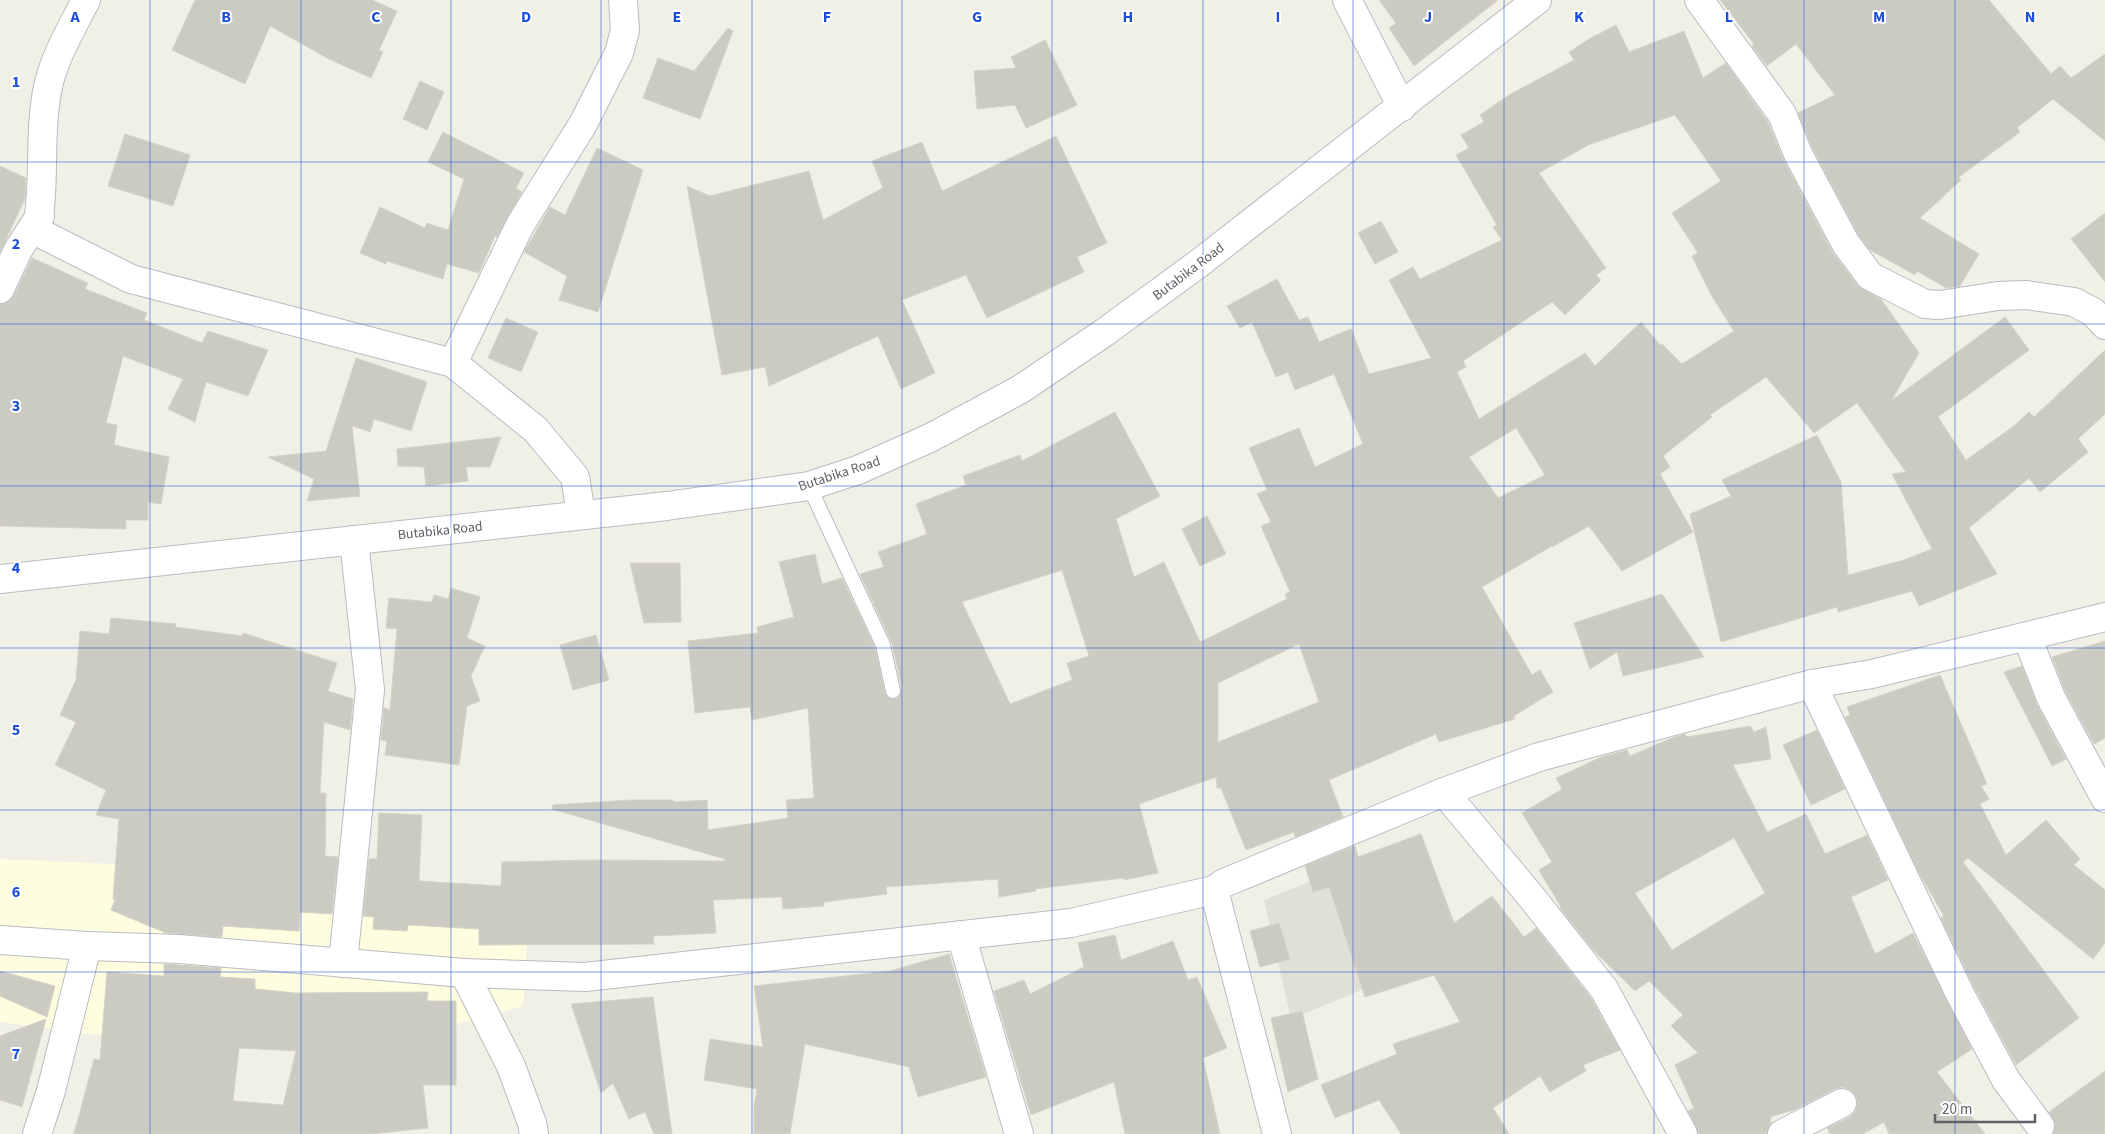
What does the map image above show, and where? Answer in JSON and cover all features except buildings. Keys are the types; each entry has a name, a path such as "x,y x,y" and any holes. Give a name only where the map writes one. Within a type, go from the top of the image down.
{"street":[{"path":"86,0 57,60 48,86 43,123 43,165 40,216 37,228 45,237 132,279 453,362 511,409 541,437 575,477 582,514"},
{"path":"453,362 520,225 583,124 619,53 625,30 623,0"},
{"path":"1347,0 1402,107"},
{"name":"Butabika Road","path":"0,579 666,506 809,486 858,470 930,438 1021,389 1105,332 1198,264 1537,0"},
{"path":"1699,0 1782,114 1798,154 1846,244 1870,276 1925,304 1940,305 1998,296 2026,294 2074,302 2093,312 2105,325"},
{"path":"0,289 18,250 40,216"},
{"path":"342,963 370,690 354,540"},
{"path":"0,940 87,946 179,949 464,973 585,977 1071,923 1214,890 1224,883 1444,792 1539,757 1812,684 1872,674 2105,617"},
{"path":"2027,637 2051,698 2105,798"},
{"path":"1812,684 1960,994 2006,1080 2040,1126"},
{"path":"1444,792 1534,899 1604,989 1683,1134"},
{"path":"1214,890 1277,1134"},
{"path":"961,935 1019,1134"},
{"path":"37,1134 51,1091 87,946"},
{"path":"464,973 510,1066 532,1123 534,1134"},
{"path":"1782,1134 1842,1103"}],"lane":[{"path":"809,486 883,645 893,692"}],"shaded area":[{"path":"1384,852 1422,965 1291,1019 1264,900"},
{"path":"0,859 137,865 531,890 523,1006 373,1047 136,1040 0,1022"}]}
